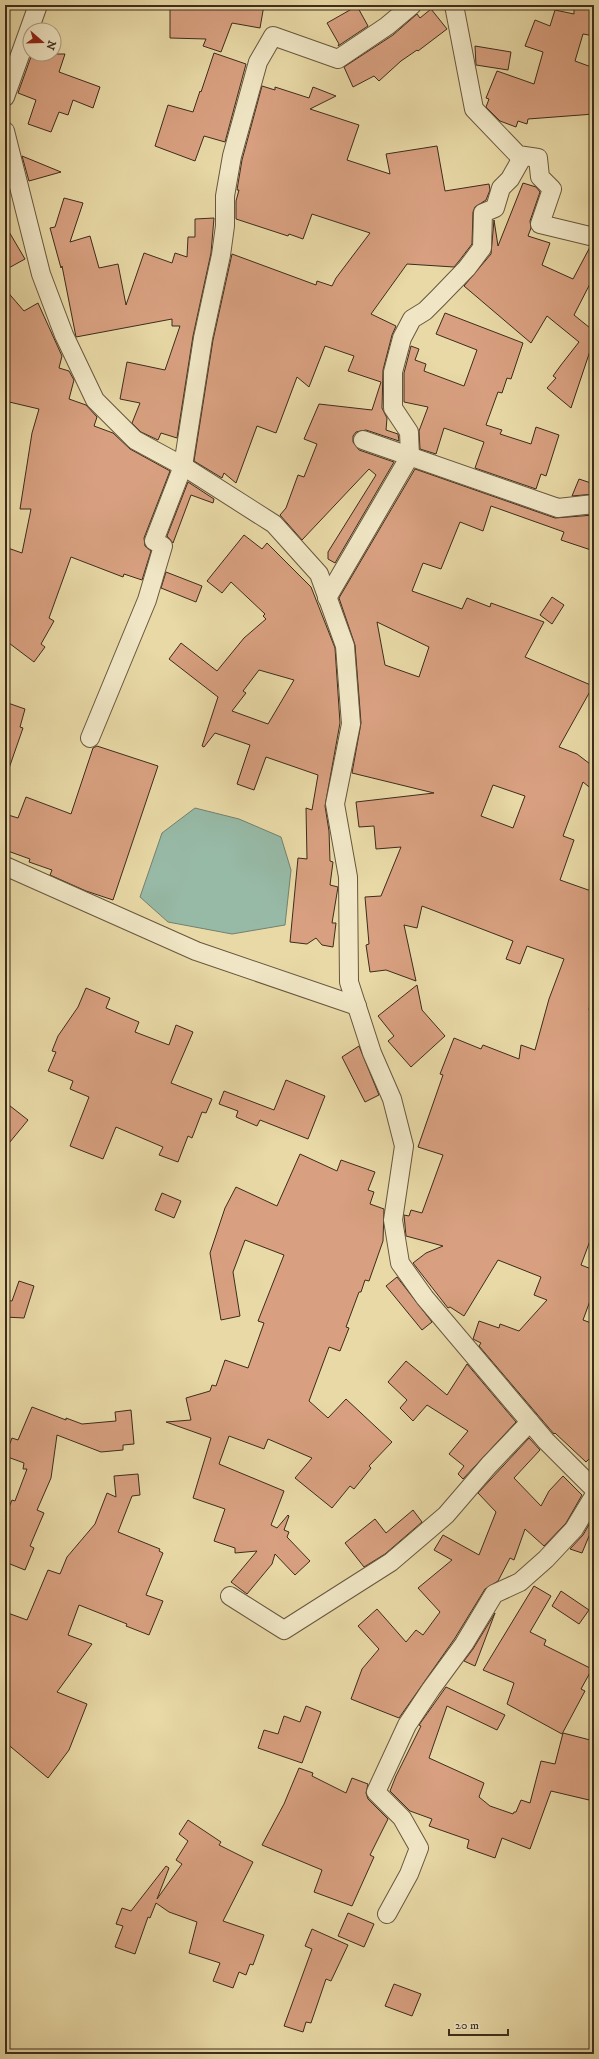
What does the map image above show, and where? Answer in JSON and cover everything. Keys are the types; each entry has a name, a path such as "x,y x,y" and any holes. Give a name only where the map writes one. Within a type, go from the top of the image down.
{"street":[{"path":"5,97 38,5"},
{"path":"90,738 147,600 163,546 154,541 183,466 203,338 221,255 225,226 225,196 232,156 258,62 273,36 338,59 387,26 412,5"},
{"path":"454,5 474,109 518,155 538,158 540,177 552,189 540,224 594,237"},
{"path":"5,131 7,150 41,274 64,335 95,400 135,440 183,466 274,524 319,574 344,646 352,724 335,804 348,877 350,982 372,1053 392,1099 404,1146 393,1220 400,1263 425,1298 546,1441 594,1489"},
{"path":"327,598 410,456 409,432 394,408 392,383 393,372 406,329 412,320 425,311 467,268 482,248 483,213 495,208 501,188 510,178 523,156"},
{"path":"363,440 558,508 594,504"},
{"path":"5,866 196,951 357,1006"},
{"path":"230,1596 284,1630 391,1562 446,1515 489,1465 530,1422"},
{"path":"387,1914 409,1874 420,1848 402,1818 376,1792 408,1725 431,1689 464,1644 494,1594 520,1582 546,1559 574,1529 594,1496"}],"shaded area":[{"path":"195,808 239,819 281,837 291,870 285,925 232,934 168,922 140,897 162,833"}],"building":[{"path":"170,5 264,5 260,28 232,23 221,52 203,46 206,39 170,38"},
{"path":"574,5 594,5 594,36 583,34 575,61 594,68 594,114 528,119 527,124 518,121 516,127 500,121 486,107 489,99 486,98 497,71 534,84 543,52 525,46 535,20 550,26 555,10 574,14"},
{"path":"357,6 368,26 338,46 339,44 327,23"},
{"path":"431,9 447,29 418,51 417,50 401,61 379,81 374,76 353,87 344,67 393,35 417,14 420,18"},
{"path":"475,46 511,52 508,70 476,65"},
{"path":"214,53 246,64 225,142 204,136 195,161 155,146 168,105 193,112"},
{"path":"62,54 65,54 59,72 100,87 93,108 73,100 68,115 59,112 51,132 28,124 36,100 18,93 29,62 62,62"},
{"path":"262,86 275,90 275,87 309,98 313,87 336,96 310,109 359,125 347,160 390,174 386,154 437,146 445,191 489,184 490,190 486,200 475,207 473,212 472,244 454,267 407,264 371,314 396,326 392,335 383,370 382,408 387,418 386,430 398,434 399,441 366,430 356,432 353,436 353,442 359,450 394,462 335,563 328,559 328,552 376,475 369,469 302,540 280,515 286,508 298,475 304,477 317,444 304,439 319,404 372,410 381,382 348,371 354,356 325,346 309,387 297,377 276,433 257,426 236,483 224,473 222,478 194,461 213,340 232,254 316,285 317,281 332,286 336,278 370,233 312,214 303,239 289,234 288,236 236,219 236,201 239,190 237,190 242,160"},
{"path":"22,156 61,172 29,181"},
{"path":"523,183 536,187 540,192 530,221 531,228 528,236 550,243 542,265 573,279 590,247 594,247 594,276 574,315 590,328 594,324 594,354 590,351 571,408 547,388 556,378 553,376 579,342 547,316 531,343 464,286 491,254 494,220 498,246"},
{"path":"64,198 83,203 70,242 90,236 99,268 118,264 126,305 144,253 172,263 175,253 187,257 188,237 195,237 195,219 214,218 211,253 193,336 177,438 161,433 158,440 141,432 132,423 140,403 120,399 127,362 165,370 180,326 172,326 172,319 76,337 62,266 61,268 50,228 55,227"},
{"path":"5,225 25,259 5,270"},
{"path":"5,289 24,311 38,303 62,356 59,368 69,371 74,380 69,399 86,405 97,417 94,426 113,433 130,449 170,471 144,538 145,546 151,551 142,580 124,574 123,577 71,557 49,618 54,621 41,644 45,647 34,662 5,640 5,547 22,553 31,509 20,509 32,433 39,409 5,401"},
{"path":"445,313 523,343 511,379 507,378 502,393 498,392 486,425 502,430 500,434 531,444 536,427 559,435 546,476 541,474 536,489 475,468 484,442 444,428 436,454 420,449 419,431 428,407 404,402 404,373 411,346 419,349 415,360 426,364 424,371 464,386 477,350 436,334"},
{"path":"415,469 555,518 594,515 594,541 591,550 561,540 564,532 491,506 483,531 460,522 441,569 423,563 412,591 462,609 467,598 490,607 491,603 544,622 525,657 593,686 559,747 577,754 594,767 594,791 583,782 563,836 574,840 560,880 594,892 594,978 589,1010 594,1012 594,1230 581,1265 594,1270 594,1290 583,1320 594,1324 594,1454 586,1462 555,1433 554,1434 479,1346 481,1343 473,1339 479,1321 499,1328 500,1324 519,1331 547,1300 534,1295 541,1277 498,1260 464,1316 450,1307 448,1308 413,1263 426,1253 443,1246 406,1236 404,1215 409,1216 411,1210 422,1213 443,1155 418,1147 443,1075 440,1074 454,1038 481,1049 483,1045 519,1059 521,1045 535,1050 549,999 564,959 527,946 520,964 506,959 513,941 422,906 417,928 404,925 416,981 386,970 370,972 366,945 369,944 365,897 381,896 401,847 376,849 374,826 359,827 356,802 434,793 352,773 361,723 355,645 339,598","holes":["377,622 429,647 419,677 385,665","493,785 525,796 513,828 481,816"]},
{"path":"579,479 594,484 594,494 572,496"},
{"path":"188,482 214,499 213,503 191,495 173,543 167,536"},
{"path":"244,535 262,549 267,543 311,587 335,648 340,723 325,806 329,831 330,861 333,862 330,885 338,887 332,923 336,923 333,947 322,945 316,938 307,944 290,942 298,858 307,859 306,808 312,810 318,775 266,757 254,790 237,784 250,745 215,733 204,747 202,746 218,697 169,659 181,643 217,671 244,638 266,619 263,616 265,614 231,582 222,593 207,581","holes":["259,670 294,680 268,724 232,711 246,693 243,691"]},
{"path":"166,572 202,586 196,602 161,588"},
{"path":"552,597 564,605 552,624 540,615"},
{"path":"5,702 25,709 20,727 23,728 7,774 5,774"},
{"path":"97,746 158,766 113,900 86,891 50,875 52,870 29,862 30,859 5,850 5,814 18,818 26,797 71,814 93,748"},
{"path":"417,985 422,1010 445,1036 411,1067 388,1041 394,1036 378,1016"},
{"path":"86,988 110,998 106,1008 139,1022 135,1032 169,1045 176,1025 193,1032 171,1083 212,1099 206,1113 202,1112 192,1138 188,1136 178,1162 159,1155 163,1147 116,1127 103,1159 70,1146 89,1097 70,1089 73,1081 48,1071 56,1052 52,1051 58,1036 78,1007"},
{"path":"359,1046 379,1095 365,1102 342,1057"},
{"path":"286,1080 325,1096 308,1139 260,1120 257,1126 236,1117 238,1111 219,1104 224,1091 274,1110"},
{"path":"5,1102 28,1120 5,1148"},
{"path":"300,1154 337,1171 341,1160 375,1172 368,1190 374,1192 370,1204 384,1209 383,1241 369,1281 365,1280 361,1292 359,1292 346,1327 349,1328 340,1351 329,1347 309,1401 328,1418 346,1399 392,1442 369,1466 371,1468 354,1489 350,1486 332,1508 295,1478 312,1458 268,1439 264,1449 229,1436 219,1464 284,1491 271,1525 277,1528 288,1515 289,1516 284,1530 289,1532 287,1537 310,1561 295,1575 275,1554 272,1564 247,1594 231,1582 257,1551 235,1553 235,1548 214,1541 225,1509 193,1498 211,1438 166,1422 191,1420 186,1398 210,1391 212,1385 216,1386 225,1360 248,1368 264,1323 258,1321 284,1255 245,1240 233,1272 240,1316 221,1320 210,1253 225,1208 236,1187 277,1206"},
{"path":"162,1193 181,1201 174,1218 155,1210"},
{"path":"397,1277 432,1322 422,1330 386,1286"},
{"path":"19,1281 34,1286 24,1318 5,1317 5,1300 12,1301"},
{"path":"406,1361 447,1395 467,1364 516,1422 463,1479 458,1474 464,1466 449,1454 468,1431 427,1405 413,1421 400,1408 407,1400 388,1382"},
{"path":"32,1407 66,1420 66,1418 82,1424 116,1421 115,1412 131,1410 134,1444 123,1445 123,1450 101,1452 57,1435 51,1478 37,1510 44,1513 30,1546 34,1548 25,1570 5,1562 5,1517 12,1500 15,1501 27,1469 23,1469 24,1463 5,1456 12,1438 18,1440"},
{"path":"529,1438 540,1450 514,1478 541,1506 549,1491 563,1476 582,1495 566,1523 544,1546 525,1529 514,1560 510,1558 498,1581 485,1589 455,1638 399,1718 351,1699 362,1669 379,1649 358,1626 377,1609 406,1642 416,1630 423,1635 440,1612 418,1588 452,1560 434,1550 443,1535 479,1555 496,1512 478,1493"},
{"path":"138,1474 140,1495 132,1496 118,1532 160,1549 159,1551 163,1553 146,1595 163,1601 149,1635 126,1626 127,1624 79,1605 68,1635 92,1644 57,1692 87,1704 69,1750 48,1778 5,1742 5,1612 27,1620 48,1570 60,1574 67,1557 95,1524 107,1493 116,1497 114,1476"},
{"path":"413,1510 422,1522 385,1554 364,1567 345,1543 375,1519 386,1533"},
{"path":"594,1516 594,1524 582,1553 570,1549 583,1535"},
{"path":"534,1586 551,1596 530,1632 546,1640 544,1645 592,1669 581,1689 585,1691 562,1734 507,1704 514,1683 483,1670"},
{"path":"561,1591 589,1610 579,1624 552,1606"},
{"path":"495,1613 475,1666 464,1661 473,1649"},
{"path":"446,1687 505,1715 497,1730 447,1706 429,1758 484,1783 479,1797 490,1806 513,1814 516,1812 521,1800 530,1803 541,1761 555,1764 563,1733 594,1741 594,1782 589,1800 551,1791 530,1849 502,1838 495,1858 467,1848 469,1840 429,1826 432,1819 410,1811 390,1791 421,1726 419,1725"},
{"path":"306,1706 321,1712 302,1763 258,1748 264,1730 278,1734 284,1716 300,1722"},
{"path":"299,1768 313,1773 312,1776 346,1793 352,1778 368,1784 366,1793 368,1799 388,1819 370,1855 374,1857 352,1906 314,1892 322,1870 262,1845 284,1804"},
{"path":"188,1820 221,1842 219,1845 253,1862 223,1921 264,1935 253,1965 250,1964 246,1975 239,1972 233,1988 213,1981 220,1963 189,1953 197,1922 169,1912 156,1903 150,1918 148,1917 135,1954 115,1947 123,1926 116,1924 122,1908 131,1911 166,1866 169,1868 157,1899 182,1864 176,1860 188,1841 179,1834"},
{"path":"348,1913 374,1924 364,1947 338,1936"},
{"path":"312,1929 348,1945 331,1981 326,1979 311,2023 306,2022 303,2032 284,2026 312,1949 305,1946"},
{"path":"394,1984 421,1994 412,2016 385,2006"}]}
